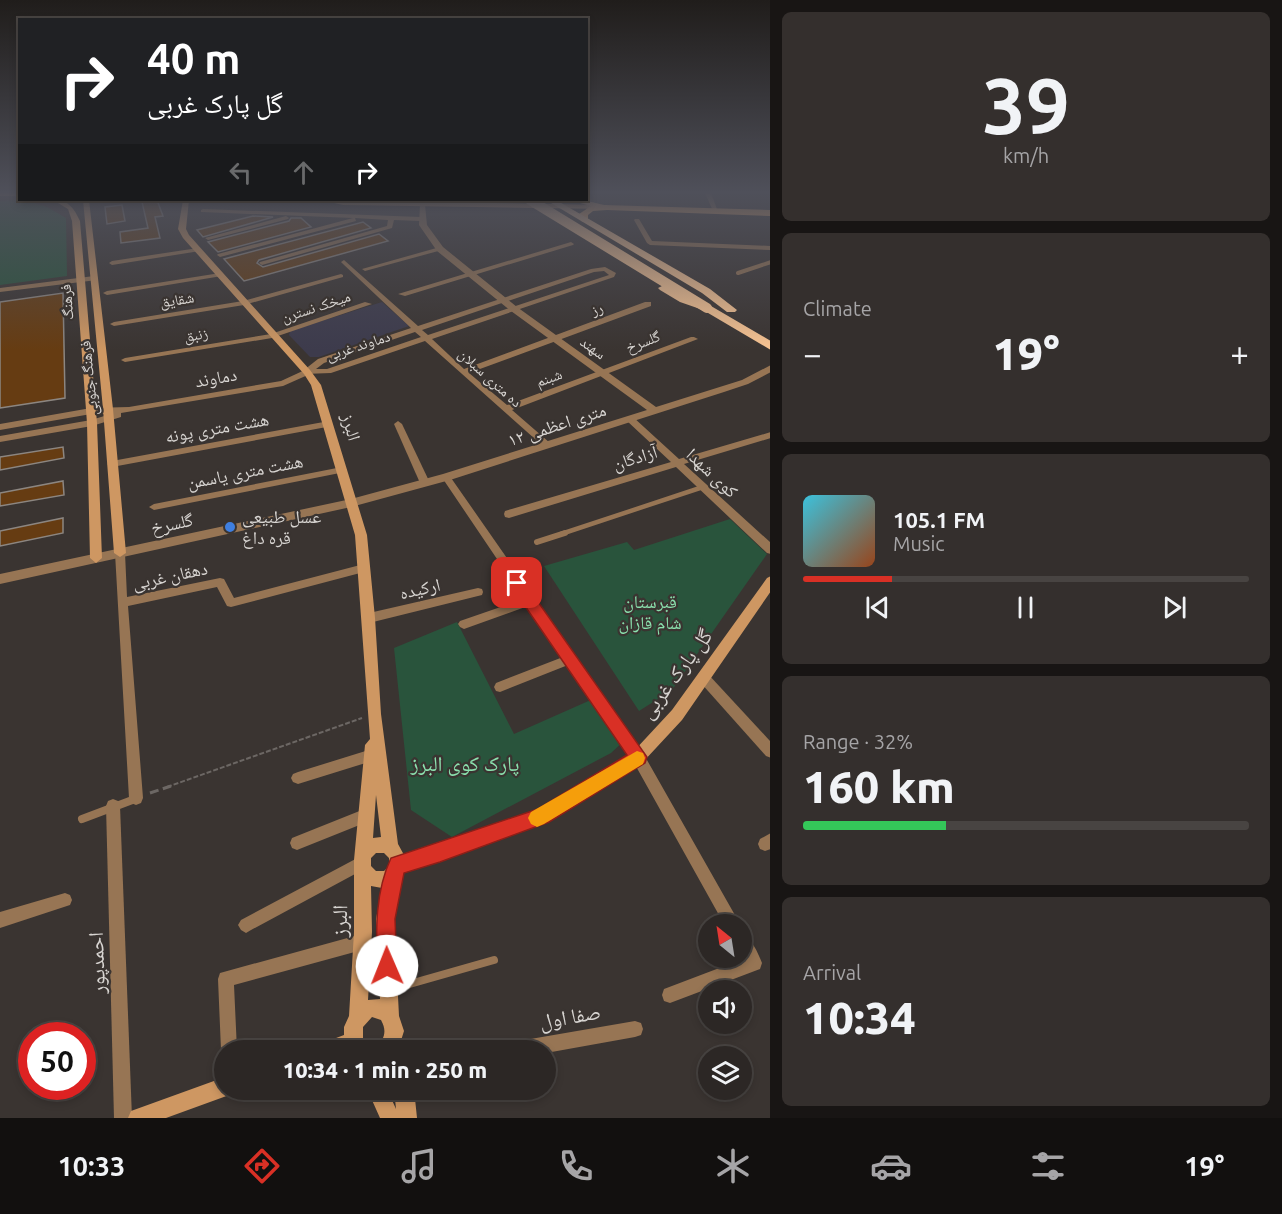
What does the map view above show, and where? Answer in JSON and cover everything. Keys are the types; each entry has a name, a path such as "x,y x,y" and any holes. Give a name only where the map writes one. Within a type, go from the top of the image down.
{"highway":[{"path":"586,245 684,300 713,305"},
{"path":"607,245 713,305 770,334"},
{"path":"618,245 713,305 770,345"},
{"path":"629,245 706,291 713,305"}],"main road":[{"name":"فرهنگ","path":"78,245 92,423 96,558"},
{"name":"فرهنگ جنوبی","path":"90,245 120,553"},
{"name":"البرز","path":"194,245 316,385 361,535 369,618 374,714 394,860 386,919 387,990 396,1040"},
{"name":"گل پارک غربی","path":"394,860 440,853 543,816 639,757 677,716 770,582"},
{"name":"البرز","path":"355,1040 353,1027 358,1015 363,942 363,860 374,714"},
{"path":"381,844 394,860 385,880 375,880 366,874 363,860 371,847 381,844"},
{"path":"358,1015 368,1007 380,1008 392,1022 393,1040"},
{"path":"138,1118 214,1091"},
{"path":"382,1100 390,1118"},
{"path":"405,1100 407,1118"}],"street":[{"path":"220,255 258,245"},
{"path":"262,263 325,245"},
{"path":"437,245 503,300"},
{"path":"402,294 556,245"},
{"path":"703,245 770,248"},
{"path":"366,270 440,249"},
{"path":"112,263 198,250"},
{"name":"ده متری سبلان","path":"344,262 547,446"},
{"name":"دماوند غربی","path":"599,269 613,273 607,279 328,370 307,372 321,361 503,300 599,269"},
{"path":"107,293 220,275"},
{"name":"شقایق","path":"114,324 244,303 341,276"},
{"path":"0,290 93,278"},
{"name":"سهند","path":"503,300 654,411"},
{"name":"میخک نسترن","path":"272,336 368,304"},
{"name":"رز","path":"463,372 648,304"},
{"name":"زنبق","path":"125,360 272,336"},
{"name":"گلسرخ","path":"602,373 694,339"},
{"name":"۱۲ متری اعظمی","path":"351,503 547,446 745,381 770,368"},
{"name":"دماوند","path":"108,414 284,383 307,372"},
{"name":"شبنم","path":"505,409 602,373"},
{"path":"0,427 91,411 108,414"},
{"path":"0,439 92,423 108,414"},
{"name":"کوی شهدا","path":"630,419 770,549"},
{"name":"هشت متری پونه","path":"112,464 329,424"},
{"path":"398,424 425,483"},
{"name":"آزادگان","path":"509,514 770,435"},
{"name":"هشت متری یاسمن","path":"154,507 342,470"},
{"path":"446,477 639,757 726,914"},
{"name":"گلسرخ","path":"0,579 351,503"},
{"name":"دهقان غربی","path":"120,553 122,603 220,582 231,603 364,568"},
{"name":"ارکیده","path":"369,618 478,592"},
{"path":"464,624 530,601"},
{"path":"122,603 136,798"},
{"path":"500,687 570,659"},
{"path":"704,678 770,751"},
{"path":"298,778 372,755"},
{"name":"احمدپور","path":"113,806 123,1118"},
{"path":"297,843 367,815"},
{"path":"246,925 363,860"},
{"path":"0,920 65,900"},
{"path":"229,1040 226,979 363,942"},
{"path":"670,995 741,968"},
{"name":"صفا اول","path":"556,1043 635,1029"}],"lane":[{"path":"738,273 770,262"},
{"path":"537,542 703,487"},
{"path":"82,819 136,798"},
{"path":"387,990 494,960"}],"path":[{"path":"136,798 374,714"}],"shaded area":[{"path":"382,302 409,326 319,357 310,357 289,335 290,331"}],"green space":[{"path":"0,245 66,245 67,276 0,285"},
{"name":"قبرستان شام قازان","path":"730,519 767,554 672,690 639,711 544,566 627,542 634,550"},
{"name":"پارک کوی البرز","path":"457,622 514,734 593,699 625,740 611,753 452,837 411,810 394,648"}],"building":[{"path":"211,245 243,245 218,252"},
{"path":"276,245 311,245 259,260 257,263 263,267 340,245 373,245 244,281 224,259"},
{"path":"63,293 65,398 0,408 0,302"},
{"path":"63,447 64,458 0,470 0,457"},
{"path":"63,481 64,495 0,506 0,493"},
{"path":"63,518 63,533 0,546 0,531"}],"slow traffic":[{"path":"537,818 594,786 637,758"}],"place":[{"name":"عسل طبیعی قره داغ","path":"230,527"}],"route":[{"path":"387,966 386,919 393,874 398,865 440,853 543,816 639,757 517,583"}]}
